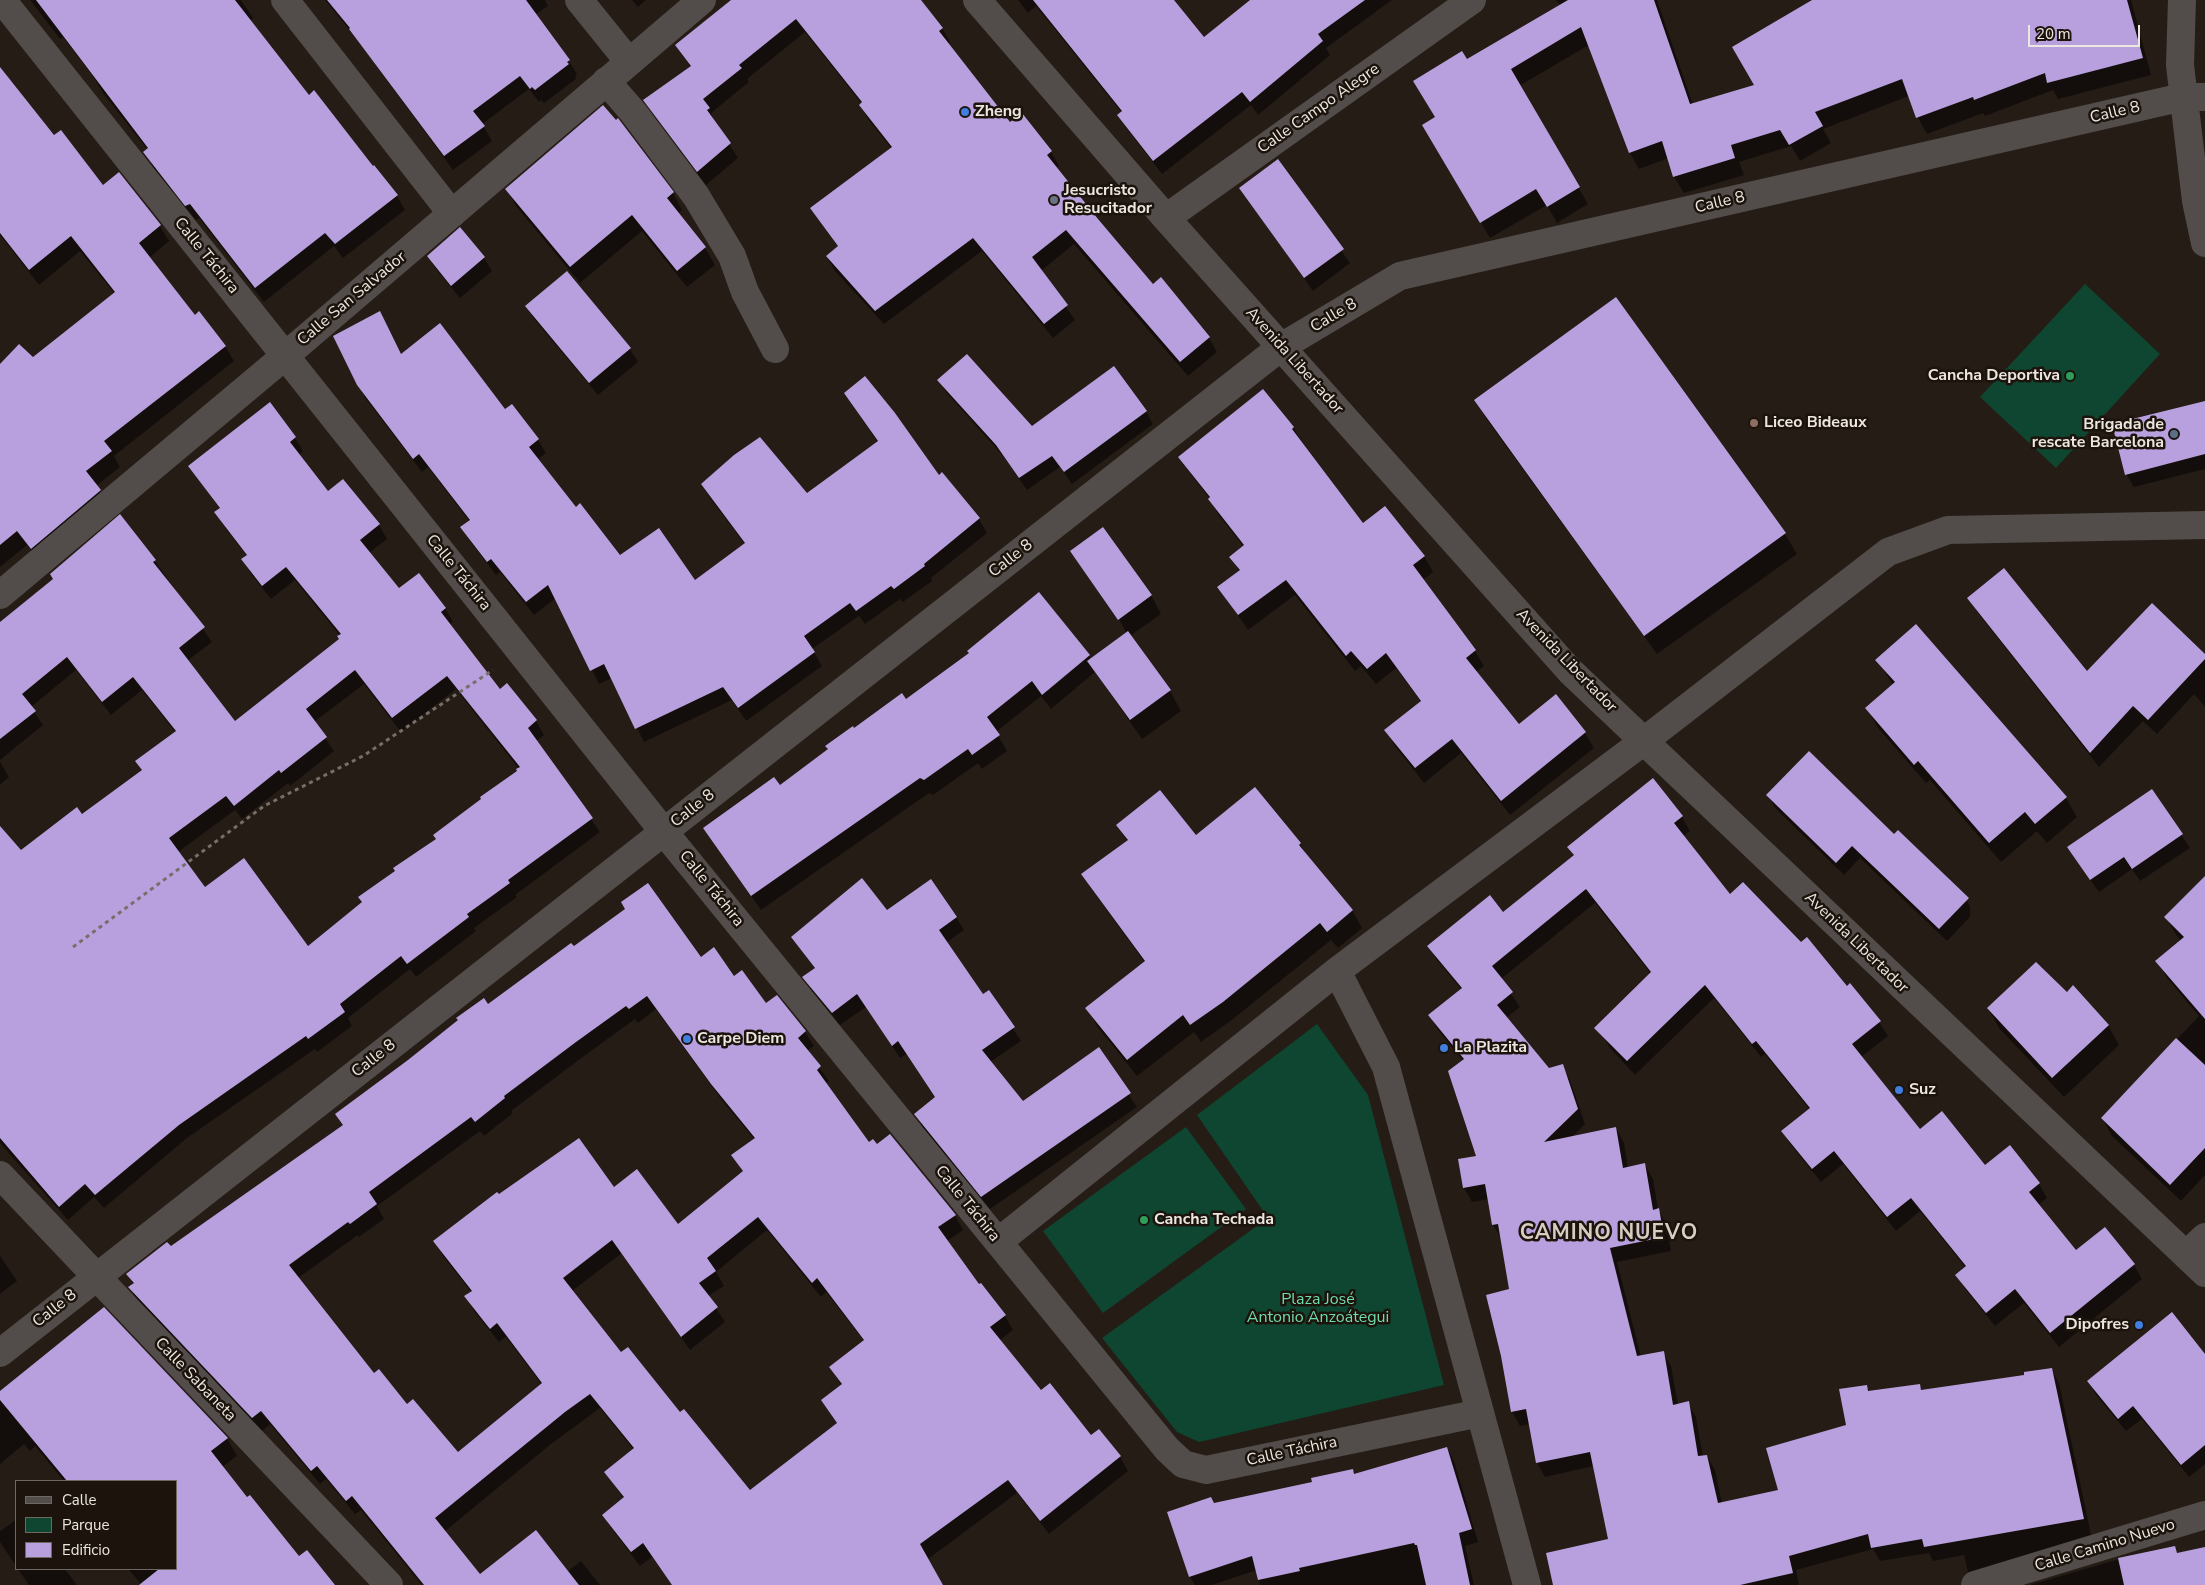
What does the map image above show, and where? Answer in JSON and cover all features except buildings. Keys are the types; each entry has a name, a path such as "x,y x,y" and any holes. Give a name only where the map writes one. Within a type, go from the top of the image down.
{"street":[{"name":"Calle Táchira","path":"2,0 664,832 1167,1450 1183,1464 1206,1470 1480,1413"},
{"path":"285,0 452,214"},
{"path":"579,0 629,62"},
{"name":"Calle San Salvador","path":"0,595 285,356 702,0"},
{"name":"Avenida Libertador","path":"978,0 1166,218 1570,671 2199,1255"},
{"name":"Calle Campo Alegre","path":"1166,218 1472,0"},
{"path":"2182,0 2180,65 2194,97 2196,201 2205,243"},
{"path":"606,82 633,112 696,196 732,256 745,292 774,349"},
{"name":"Calle 8","path":"0,1353 1281,347 1400,276 2194,97"},
{"path":"998,1242 1337,971 1644,741 1888,552 1948,530 2205,525"},
{"path":"1337,971 1386,1067 1527,1585"},
{"name":"Calle Sabaneta","path":"0,1175 389,1585"},
{"name":"Calle Camino Nuevo","path":"1975,1585 2205,1515"}],"path":[{"path":"73,948 264,806 363,756 520,651"}],"green space":[{"name":"Cancha Deportiva","path":"2085,284 2160,354 2056,468 1980,397"},
{"name":"Plaza José Antonio Anzoátegui","path":"1317,1024 1368,1095 1444,1385 1199,1442 1177,1432 1102,1338 1268,1218 1197,1115"},
{"name":"Cancha Techada","path":"1186,1127 1246,1209 1103,1313 1043,1231"}],"place":[{"name":"Zheng","path":"965,112"},
{"name":"Jesucristo Resucitador","path":"1054,200"},
{"name":"Cancha Deportiva","path":"2070,376"},
{"name":"Liceo Bideaux","path":"1754,423"},
{"name":"Brigada de rescate Barcelona","path":"2174,434"},
{"name":"Carpe Diem","path":"687,1039"},
{"name":"La Plazita","path":"1444,1048"},
{"name":"Suz","path":"1899,1090"},
{"name":"Cancha Techada","path":"1144,1220"},
{"name":"Dipofres","path":"2139,1325"}],"district":[{"name":"CAMINO NUEVO","path":"1609,1234"}]}
